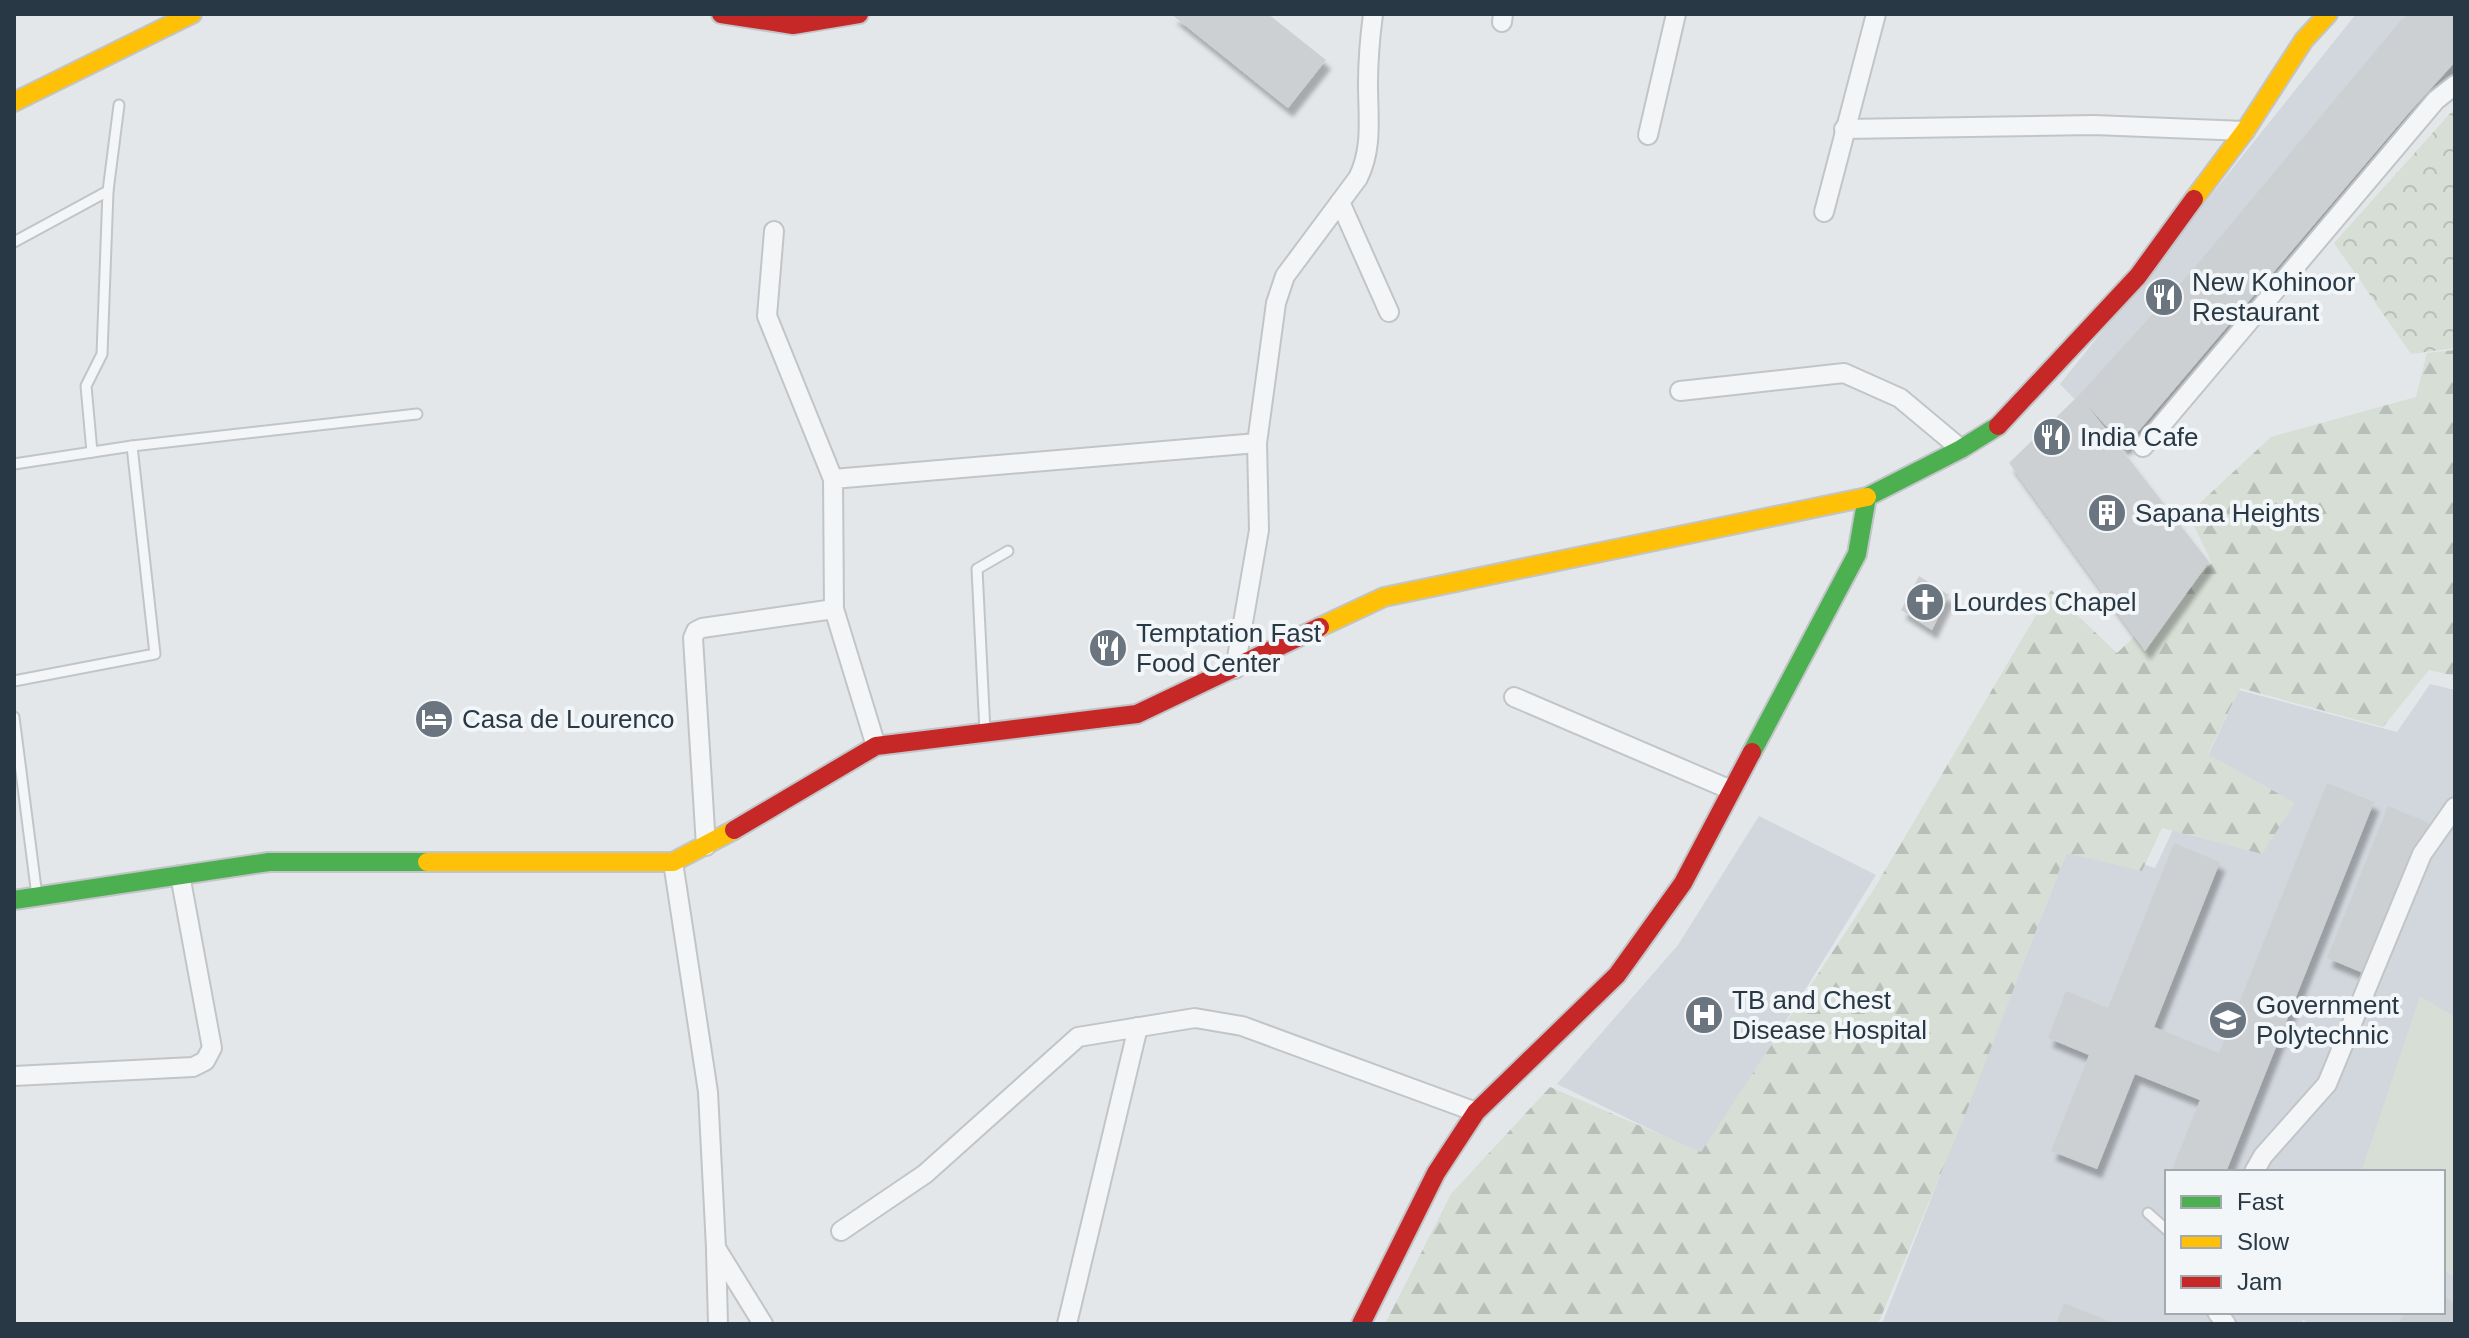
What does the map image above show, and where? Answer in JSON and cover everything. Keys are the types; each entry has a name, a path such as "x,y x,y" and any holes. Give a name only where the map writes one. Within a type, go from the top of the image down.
{"main road":[{"path":"14,102 192,14"},
{"path":"721,14 793,25 859,14"},
{"path":"2304,40 2310,14"},
{"path":"14,900 269,862 673,862 706,846 876,746 1137,714 1384,597 1867,497 1961,449 2002,424 2138,276 2245,131 2304,40 2328,14"},
{"path":"1361,1324 1436,1173 1476,1112 1617,975 1683,883 1857,554 1867,497"}],"street":[{"path":"1235,669 1259,530 1257,443 1270,337 1285,276 1364,166 1369,145 1368,80 1373,14"},
{"path":"1648,135 1676,14"},
{"path":"1824,212 1876,14"},
{"path":"2143,447 2436,100 2455,85"},
{"path":"1844,129 2094,125 2245,131"},
{"path":"1340,202 1389,312"},
{"path":"774,231 767,316 833,479 834,609 876,746"},
{"path":"1680,391 1844,373 1900,398 1961,449"},
{"path":"833,479 1257,443"},
{"path":"706,846 693,638 696,631 834,609"},
{"path":"1514,697 1731,790"},
{"path":"2255,1170 2263,1156 2327,1084 2422,854 2455,807"},
{"path":"673,862 708,1092 718,1324"},
{"path":"14,1076 193,1067 205,1061 212,1048 180,875"},
{"path":"841,1231 925,1174 1078,1037 1195,1018 1242,1026 1476,1112"},
{"path":"1067,1324 1138,1027"},
{"path":"716,1248 763,1324"}],"lane":[{"path":"92,452 86,386 102,354 108,191 119,105"},
{"path":"14,242 108,191"},
{"path":"14,464 132,446 417,414"},
{"path":"14,681 155,654 132,446"},
{"path":"985,732 977,569 1008,551"},
{"path":"14,717 37,896"},
{"path":"2148,1213 2165,1228"}],"shaded area":[{"path":"2356,14 2455,14 2455,74 2128,455 2060,384"},
{"name":"Government Polytechnic","path":"2430,684 2455,690 2455,1324 2311,1324 2303,1320 2301,1324 1882,1324 2071,841 2155,868 2239,690 2397,732"},
{"name":"TB and Chest Disease Hospital","path":"1759,816 1876,875 1703,1155 1557,1084 1678,945"}],"green space":[{"path":"2455,108 2455,348 2411,354 2334,243"},
{"path":"2455,350 2455,676 2429,670 2383,727 2240,688 2208,754 2295,803 2262,854 2162,828 2142,871 2066,853 1964,1118 1878,1324 1385,1324 1451,1194 1550,1087 1701,1152 1874,889 2051,590 2117,653 2212,563 2188,514 2271,437 2416,397 2427,353"},
{"path":"2420,996 2455,1017 2455,1277 2445,1271 2445,1170 2362,1170"}],"building":[{"path":"1171,14 1268,14 1326,60 1288,108"},
{"path":"2411,14 2455,14 2455,62 2125,447 2087,405 2209,562 2145,651 2009,463 2079,395 2190,273 2402,19"},
{"name":"Lourdes Chapel","path":"1919,576 1949,595 1932,630 1901,610"},
{"path":"2327,783 2374,802 2227,1170 2172,1170 2200,1100 2135,1074 2097,1169 2051,1151 2089,1055 2048,1038 2066,991 2108,1008 2174,843 2220,862 2154,1027 2219,1053"},
{"path":"2388,806 2429,823 2368,975 2327,958"},
{"path":"2445,1296 2455,1304 2455,1324 2397,1324 2404,1314 2445,1314"},
{"path":"2064,1303 2116,1324 2056,1324"}],"traffic: fast":[{"path":"1752,752 1857,554 1867,497 1961,449 1998,426"},
{"path":"14,900 269,862 427,862"}],"traffic: slow":[{"path":"14,102 192,14"},
{"path":"2194,199 2245,131 2304,40 2328,14"},
{"path":"1320,627 1384,597 1867,497"},
{"path":"427,862 673,862 734,830"}],"traffic: jam":[{"path":"721,14 793,25 859,14"},
{"path":"1998,426 2138,276 2194,199"},
{"path":"734,830 876,746 1137,714 1320,627"},
{"path":"1361,1324 1436,1173 1476,1112 1617,975 1683,883 1752,752"}],"place":[{"name":"New Kohinoor Restaurant","path":"2164,297"},
{"name":"India Cafe","path":"2052,437"},
{"name":"Sapana Heights","path":"2107,513"},
{"name":"Lourdes Chapel","path":"1925,602"},
{"name":"Temptation Fast Food Center","path":"1108,648"},
{"name":"Casa de Lourenco","path":"434,719"},
{"name":"TB and Chest Disease Hospital","path":"1704,1015"},
{"name":"Government Polytechnic","path":"2228,1020"}]}
